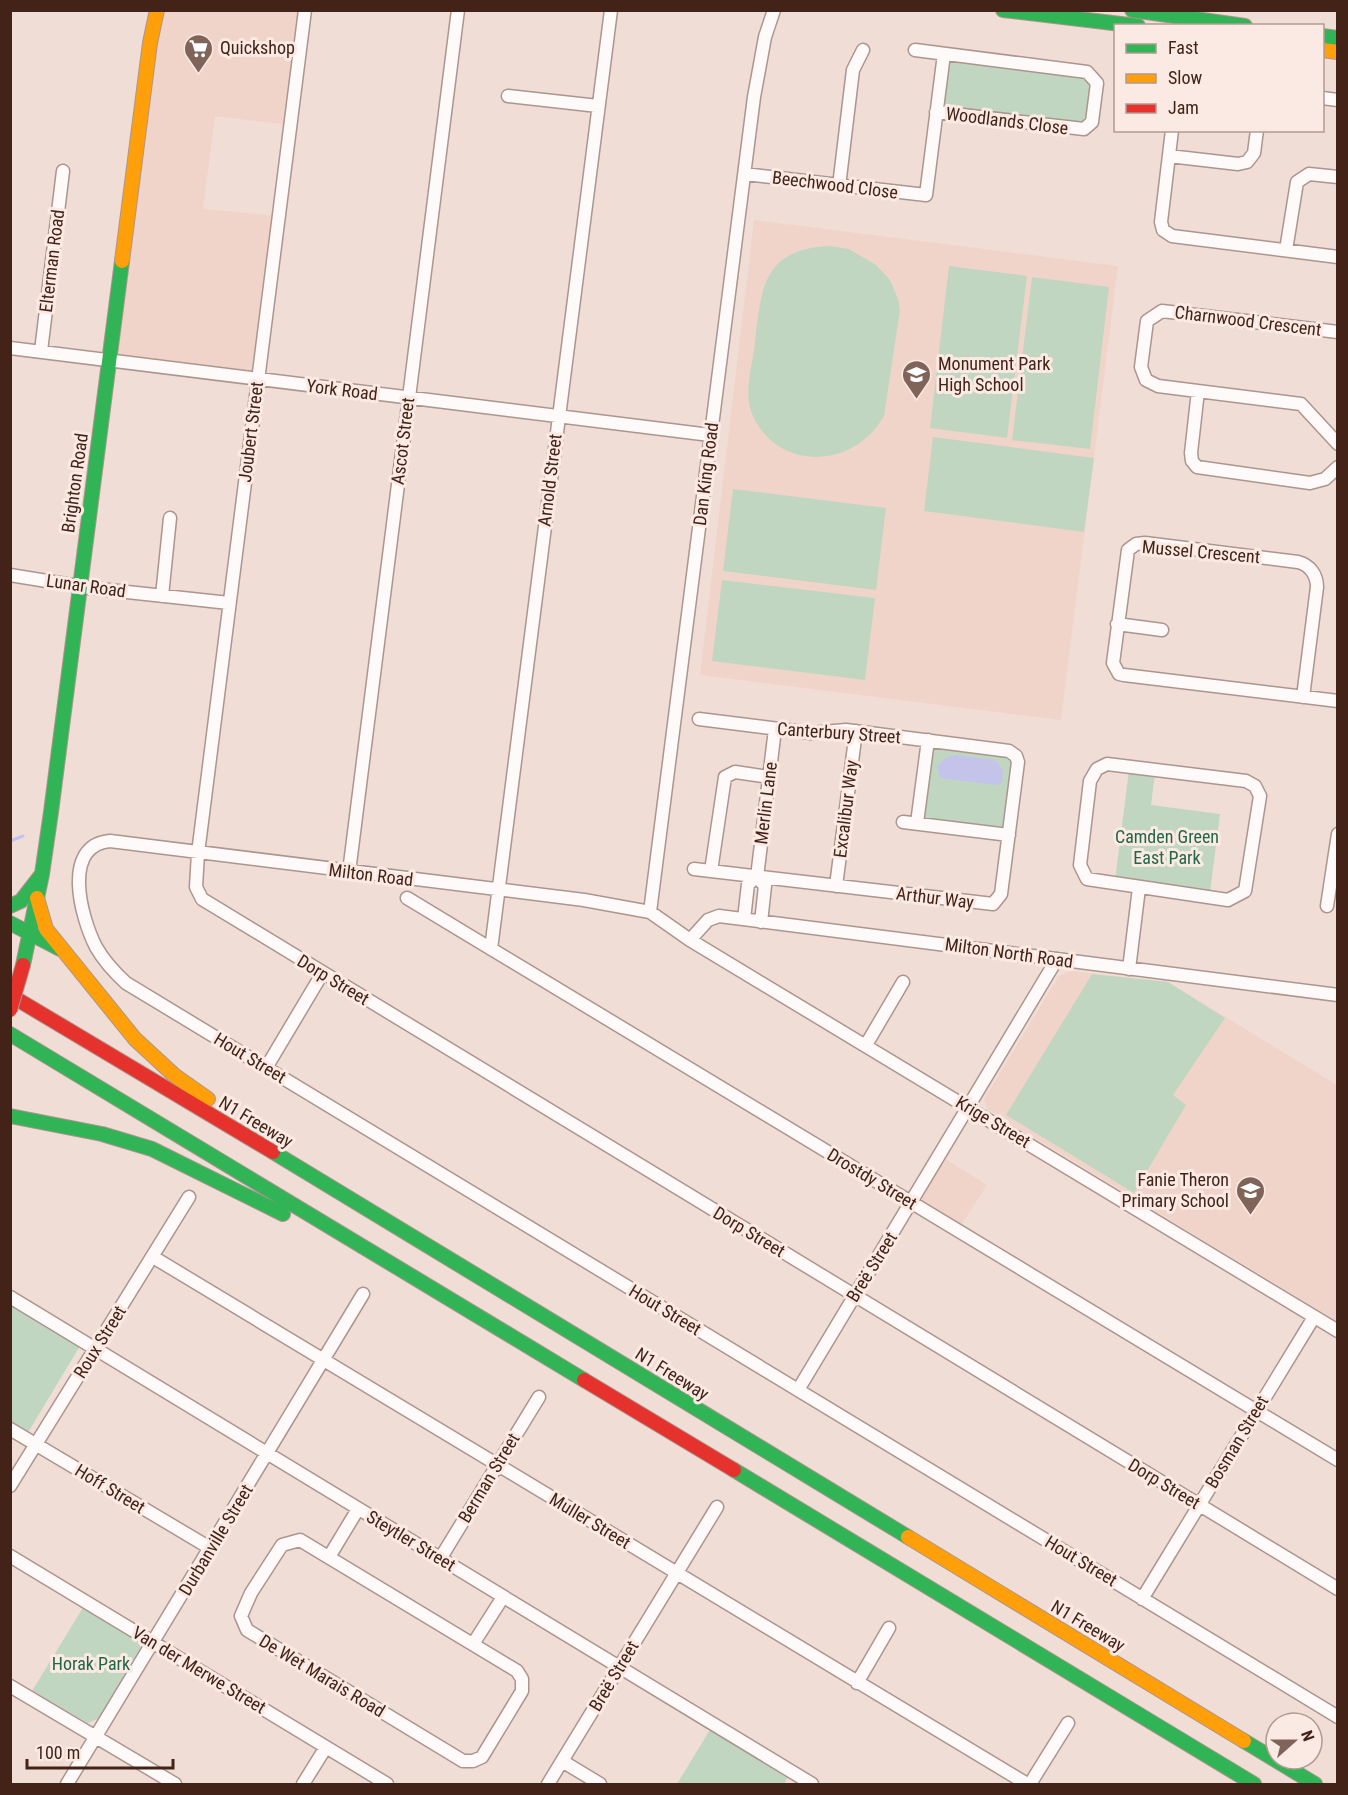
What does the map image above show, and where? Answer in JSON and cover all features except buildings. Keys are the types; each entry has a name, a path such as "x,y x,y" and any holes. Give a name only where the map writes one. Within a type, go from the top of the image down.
{"main road":[{"name":"Brighton Road","path":"150,10 152,36"},
{"name":"Brighton Road","path":"10,1011 23,965 42,874 152,36 158,10"},
{"path":"1003,10 1121,24"},
{"path":"1132,10 1231,24"},
{"path":"10,906 21,901 42,874"},
{"path":"37,898 43,923 62,950 135,1039 174,1075 380,1210 397,1226"},
{"path":"10,923 62,950"},
{"name":"N1 Freeway","path":"10,995 397,1226 1315,1785"},
{"path":"10,1034 879,1556 1254,1785"},
{"path":"12,1118 89,1130 155,1150 365,1257 400,1270"}],"street":[{"name":"Joubert Street","path":"198,853 304,10"},
{"name":"Ascot Street","path":"349,872 458,10"},
{"name":"Arnold Street","path":"491,949 610,10"},
{"name":"Dan King Road","path":"764,10 765,37"},
{"name":"Dan King Road","path":"650,912 745,174 765,37 774,10"},
{"path":"839,186 853,70 863,50"},
{"name":"Woodlands Close","path":"915,51 1087,72 1094,77 1097,86 1092,122 1081,130 936,112"},
{"name":"Woodlands Close","path":"926,195 944,54"},
{"path":"508,96 598,106"},
{"path":"1172,132 1161,222 1167,234 1338,257"},
{"path":"1169,156 1238,164 1248,162 1254,153 1257,132"},
{"name":"Elterman Road","path":"41,351 63,171"},
{"name":"Beechwood Close","path":"745,174 926,195"},
{"path":"1286,250 1297,182 1309,174 1338,177"},
{"name":"Charnwood Crescent","path":"1338,332 1169,311 1156,312 1147,321 1141,367 1150,383 1158,386 1301,404 1338,444"},
{"name":"York Road","path":"10,348 710,435"},
{"path":"1198,391 1191,453 1192,461 1197,467 1310,483 1325,479 1338,467"},
{"path":"162,596 170,518"},
{"name":"Mussel Crescent","path":"1303,697 1317,587 1313,573 1302,563 1145,543 1136,544 1126,554 1113,663 1119,674 1303,697 1338,701"},
{"name":"Lunar Road","path":"10,575 79,586 229,603"},
{"path":"1117,624 1162,630"},
{"name":"Canterbury Street","path":"699,719 811,733 836,729 856,731 1014,753"},
{"name":"Merlin Lane","path":"744,919 748,884 757,877 775,729"},
{"name":"Excalibur Way","path":"836,886 856,731"},
{"path":"917,824 928,740"},
{"name":"Arthur Way","path":"694,869 993,904 1001,894 1018,762 1014,753"},
{"path":"1107,764 1154,769 1246,781 1257,789 1260,796 1248,885 1242,895 1228,900 1139,888 1090,881 1082,873 1080,865 1090,782 1097,769 1107,764"},
{"path":"711,872 725,777 735,772 769,777"},
{"path":"903,822 1009,835"},
{"path":"1327,906 1338,834"},
{"name":"Milton Road","path":"93,845 110,841 631,906 650,912"},
{"name":"Hout Street","path":"93,845 82,859 81,908 97,948 126,983 1338,1717"},
{"name":"Dorp Street","path":"198,853 196,887 202,900 1338,1589"},
{"name":"Merlin Lane","path":"757,877 765,886 761,922"},
{"path":"1129,969 1139,888"},
{"name":"Drostdy Street","path":"407,898 1338,1460"},
{"name":"Krige Street","path":"650,912 690,940 1338,1331"},
{"name":"Milton North Road","path":"690,940 711,919 719,916 1338,995"},
{"name":"Breë Street","path":"798,1390 1058,959"},
{"path":"266,1068 322,974"},
{"path":"866,1045 903,982"},
{"name":"Roux Street","path":"10,1486 189,1197"},
{"name":"Muller Street","path":"153,1257 1028,1785"},
{"name":"Durbanville Street","path":"67,1785 363,1294"},
{"name":"Steytler Street","path":"10,1297 812,1785"},
{"name":"Bosman Street","path":"1142,1599 1314,1317"},
{"name":"Berman Street","path":"440,1559 539,1397"},
{"name":"Hoff Street","path":"10,1429 210,1548"},
{"name":"Breë Street","path":"548,1785 717,1507"},
{"path":"329,1557 358,1509"},
{"name":"De Wet Marais Road","path":"300,1540 473,1644 517,1671 523,1685 520,1697 482,1757 468,1762 252,1635 244,1626 241,1616 245,1603 282,1545 300,1540"},
{"name":"Van der Merwe Street","path":"10,1556 387,1785"},
{"path":"473,1644 503,1597"},
{"path":"857,1683 889,1628"},
{"path":"10,1686 175,1785"},
{"path":"1028,1785 1068,1723"},
{"path":"303,1785 326,1747"},
{"path":"562,1761 600,1785"}],"shaded area":[{"path":"294,10 303,12 288,125 215,116 203,209 277,216 258,379 110,359 159,11"},
{"name":"Monument Park High School","path":"754,220 1118,266 1061,720 700,675"},
{"name":"Fanie Theron Primary School","path":"1070,971 1168,982 1337,1085 1337,1321 987,1109 984,1099 1059,976"},
{"path":"939,1155 987,1185 958,1230 911,1202"}],"green space":[{"path":"952,60 1087,77 1092,80 1086,124 944,107 948,63"},
{"path":"829,246 849,249 876,265 890,280 898,299 900,310 884,416 871,434 854,446 836,454 816,457 797,455 779,447 764,433 752,414 748,390 759,311 762,294 776,266 788,256 806,249"},
{"path":"949,266 1027,276 1007,438 930,428"},
{"path":"1032,277 1109,287 1090,449 1012,440"},
{"path":"933,437 1094,458 1084,532 924,511"},
{"path":"733,489 886,508 876,590 723,571"},
{"path":"722,580 875,598 865,680 712,661"},
{"path":"938,746 1007,754 1013,762 1006,824 1002,828 927,821 922,813 931,750"},
{"name":"Camden Green East Park","path":"1129,770 1155,773 1151,805 1220,814 1210,893 1115,881"},
{"path":"1092,974 1168,982 1225,1018 1173,1095 1186,1105 1134,1193 1006,1115"},
{"path":"10,1304 80,1346 27,1434 11,1424"},
{"name":"Horak Park","path":"84,1606 136,1638 141,1648 100,1718 88,1723 32,1691"},
{"path":"711,1728 789,1775 784,1784 677,1784"}],"water":[{"path":"957,755 995,760 1003,770 1002,782 998,785 940,778 937,766 947,757"}],"waterway":[{"path":"10,841 23,836"}],"traffic: fast":[{"path":"1003,10 1121,24"},
{"path":"1132,10 1231,24"},
{"path":"1324,36 1338,38"},
{"path":"23,965 42,874 51,812 122,261"},
{"path":"10,906 21,901 42,874"},
{"path":"10,923 60,949"},
{"path":"10,1034 584,1380"},
{"path":"10,1116 102,1134 152,1149 283,1214"},
{"path":"273,1152 908,1537"},
{"path":"734,1470 1254,1784"},
{"path":"1244,1741 1315,1784"}],"traffic: slow":[{"path":"122,261 150,43 157,10"},
{"path":"1324,50 1338,52"},
{"path":"37,898 46,929 135,1039 174,1075 208,1099"},
{"path":"908,1537 1244,1741"}],"traffic: jam":[{"path":"10,1010 23,965"},
{"path":"10,995 273,1152"},
{"path":"584,1380 734,1470"}],"place":[{"name":"Quickshop","path":"199,74"},
{"name":"Monument Park High School","path":"917,400"},
{"name":"Fanie Theron Primary School","path":"1250,1216"}]}
